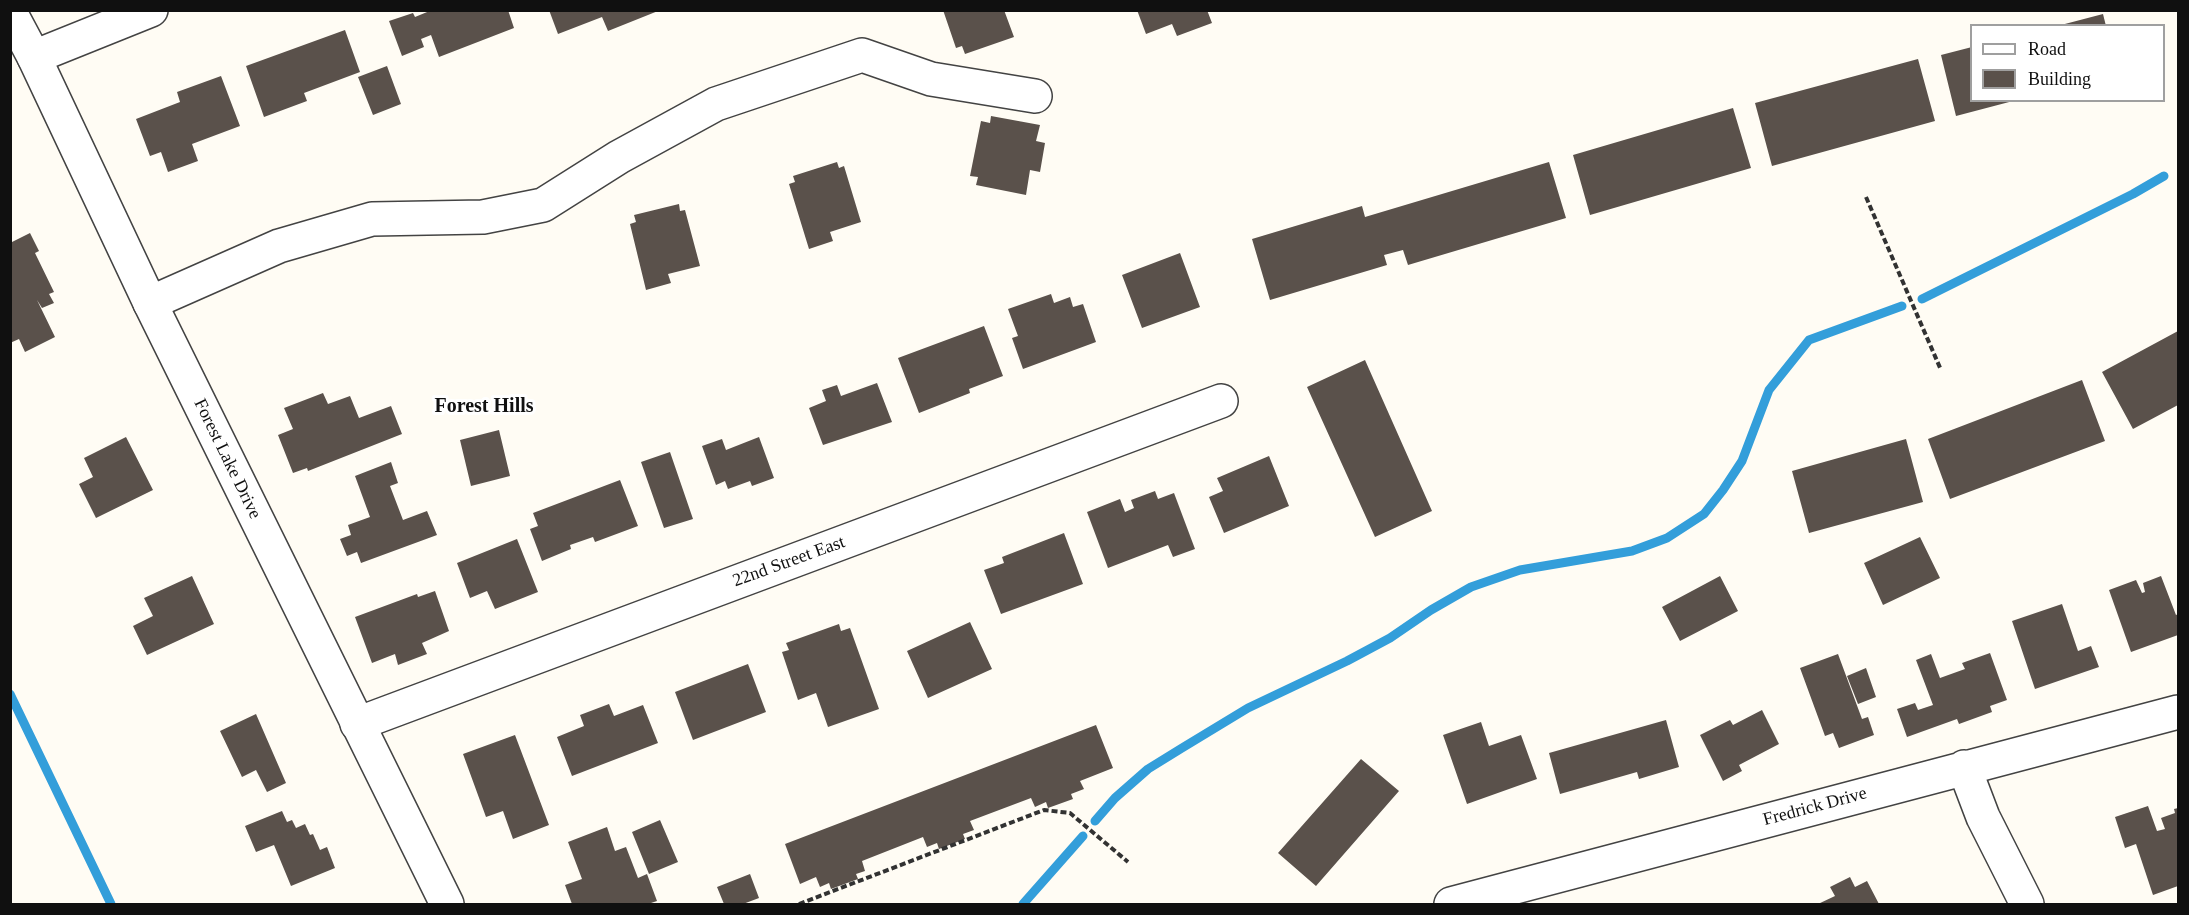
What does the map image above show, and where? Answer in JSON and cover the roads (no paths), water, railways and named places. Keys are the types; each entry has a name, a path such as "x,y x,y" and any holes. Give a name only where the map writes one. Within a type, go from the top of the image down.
{"street":[{"path":"34,57 151,10"},
{"name":"Forest Lake Drive","path":"10,12 34,57 150,303 447,904"},
{"path":"150,303 279,246 372,219 483,217 543,205 619,157 717,104 862,55 931,79 1035,96"},
{"name":"22nd Street East","path":"357,724 1221,401"},
{"name":"Fredrick Drive","path":"1451,904 2178,712"},
{"path":"1964,767 1983,817 2027,904"}],"waterway":[{"path":"1922,299 2133,194 2164,176"},
{"path":"1095,821 1115,798 1148,769 1248,708 1390,638 1431,610 1471,587 1520,570 1632,551 1667,538 1704,514 1723,490 1742,461 1769,390 1809,340 1902,306"},
{"path":"10,694 111,904"},
{"path":"1023,904 1083,836"}],"district":[{"name":"Forest Hills","path":"484,407"}]}
